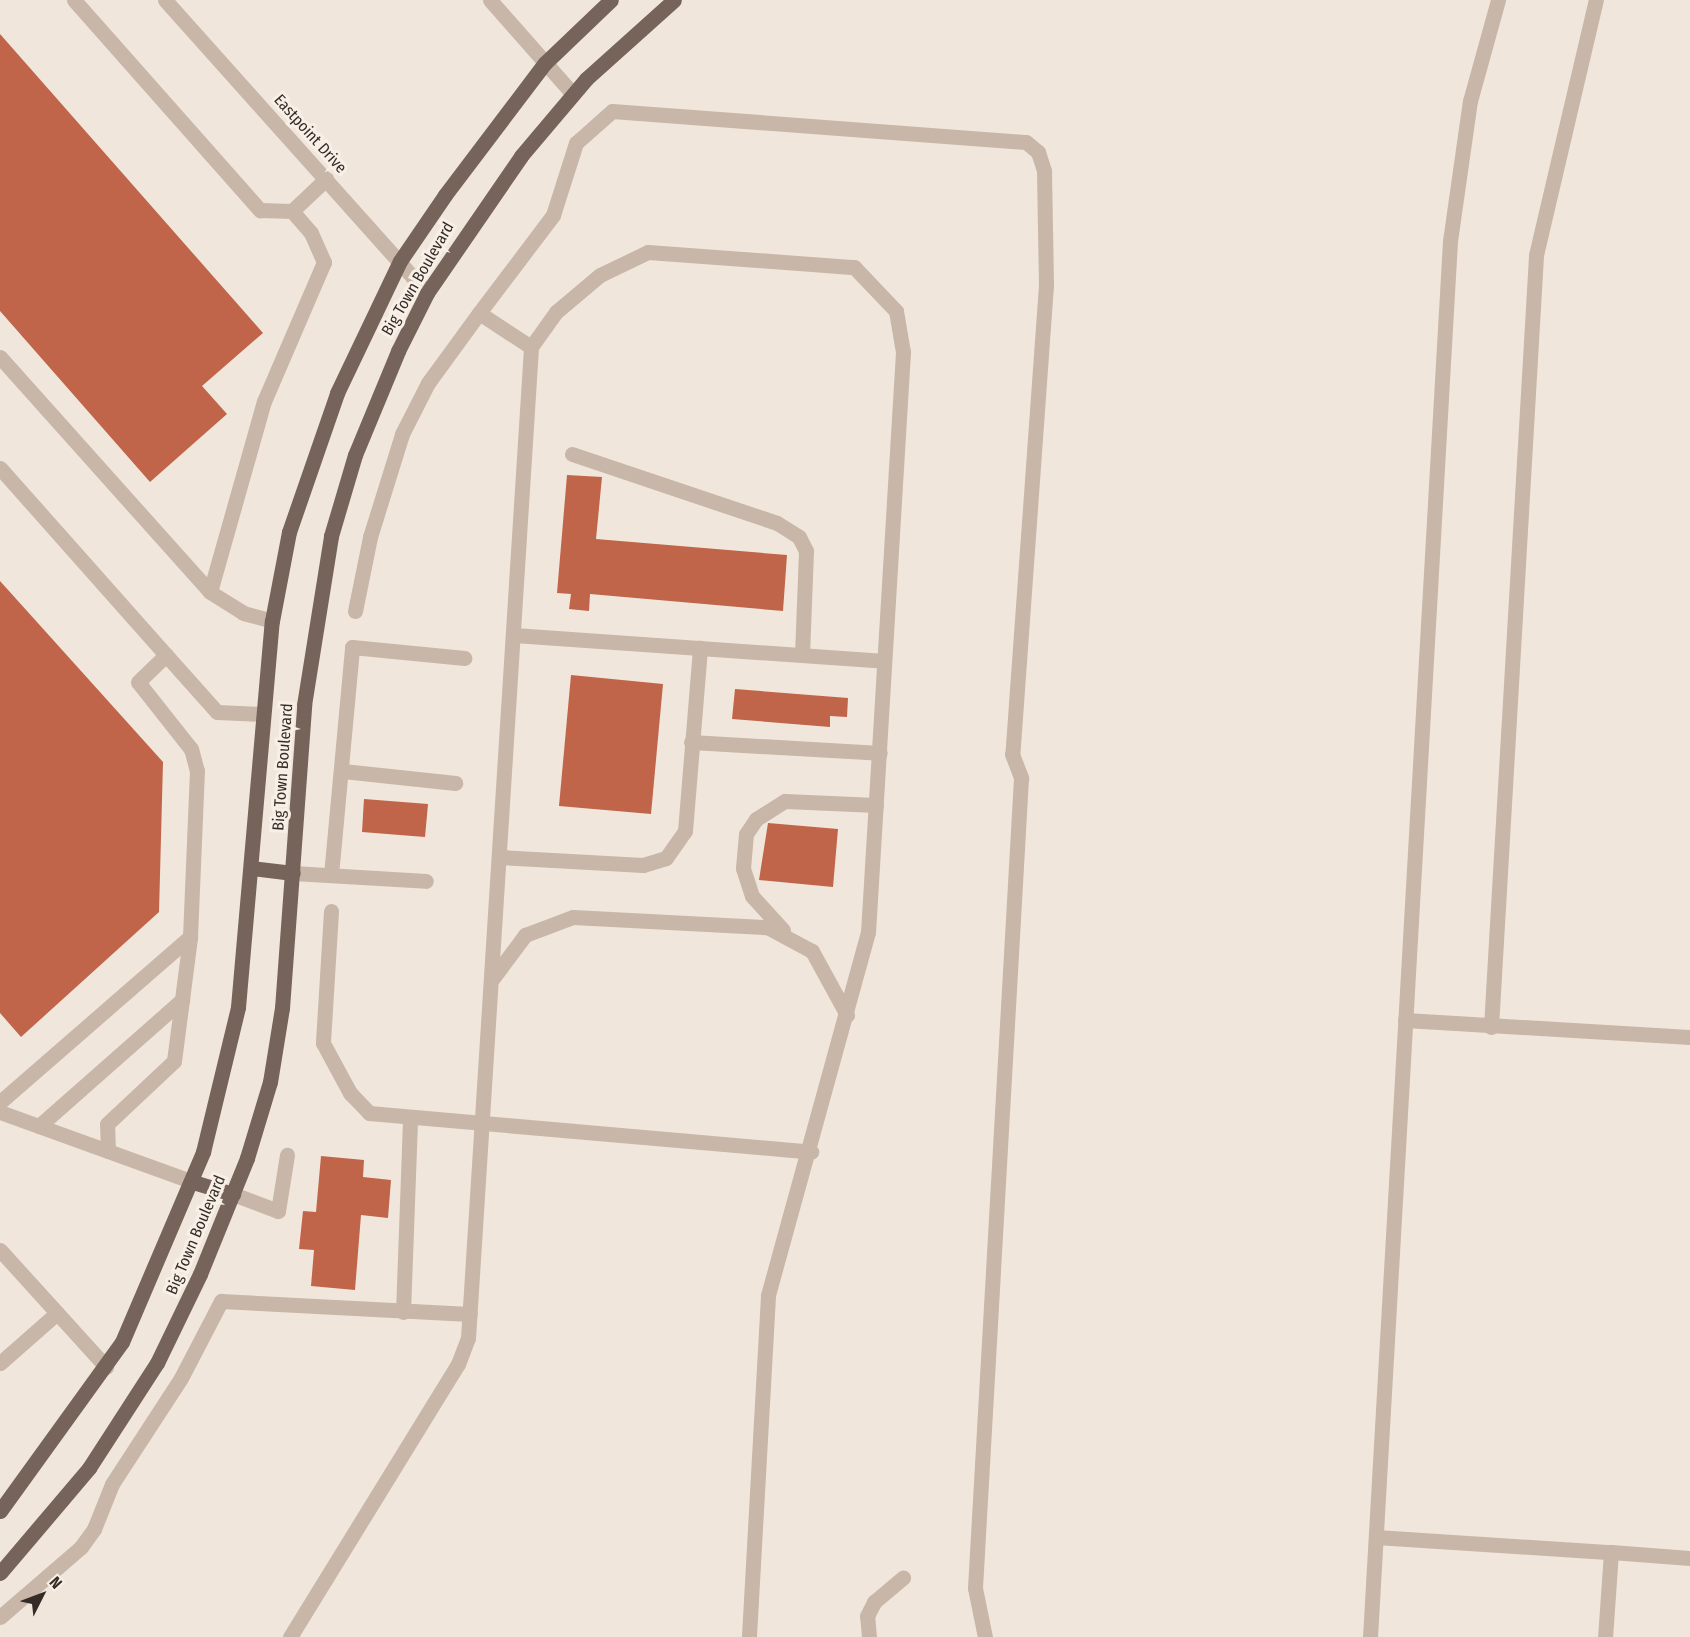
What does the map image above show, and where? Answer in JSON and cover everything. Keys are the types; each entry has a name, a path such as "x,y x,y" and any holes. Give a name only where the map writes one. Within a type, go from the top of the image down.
{"main road":[{"name":"Big Town Boulevard","path":"0,1511 93,1388 106,1367 146,1295 193,1182 228,1062 251,868 262,714 272,621 289,532 316,448 400,261 545,63 611,0"},
{"name":"Big Town Boulevard","path":"0,1573 89,1468 135,1398 178,1323 233,1194 270,1082 293,873 304,705 331,536 355,455 428,293 480,209 573,94 674,0"},
{"path":"251,868 293,873"},
{"path":"193,1182 233,1194"}],"street":[{"path":"74,0 260,210 292,211 326,179"},
{"name":"Eastpoint Drive","path":"165,0 428,293"},
{"path":"490,0 573,94"},
{"path":"1370,1637 1450,241 1470,101 1498,0"},
{"path":"1491,1027 1536,255 1596,0"},
{"path":"355,611 370,537 402,434 428,382 553,215 576,142 612,111 1026,142 1038,152 1044,171 1046,285 1012,754 1021,778 975,1588 985,1637"},
{"path":"210,592 264,401 324,262 311,233 292,211"},
{"path":"290,1637 458,1364 470,1314 480,1124 500,857 531,347 556,312 600,275 648,252 854,267 873,281 896,311 903,351 868,932 811,1152 768,1296 749,1637"},
{"path":"479,313 531,347"},
{"path":"0,357 210,592 243,613 272,621"},
{"path":"572,454 777,523 799,537 806,550 802,655"},
{"path":"0,468 217,712 262,714"},
{"path":"513,635 884,661"},
{"path":"331,875 343,771 352,647 464,658"},
{"path":"500,857 643,865 666,858 685,831 700,648"},
{"path":"108,1151 107,1124 174,1061 190,937 197,771 191,749 138,682 166,655"},
{"path":"691,742 880,753"},
{"path":"343,771 455,783"},
{"path":"847,1016 824,966 788,935 752,896 743,868 746,834 770,807 820,800 876,805"},
{"path":"293,873 426,881"},
{"path":"331,911 322,1028 329,1060 369,1113 410,1119 811,1152"},
{"path":"491,981 525,935 573,916 766,927 788,935"},
{"path":"0,1102 190,937"},
{"path":"39,1126 182,1000"},
{"path":"1405,1020 1491,1027 1690,1037"},
{"path":"0,1112 193,1182"},
{"path":"403,1312 410,1119"},
{"path":"233,1194 279,1210 287,1155"},
{"path":"0,1250 106,1367"},
{"path":"0,1617 88,1538 112,1484 182,1378 221,1301 470,1314"},
{"path":"0,1363 57,1313"},
{"path":"1376,1537 1690,1558"},
{"path":"1605,1637 1611,1552"},
{"path":"870,1637 867,1616 874,1602 903,1578"}],"building":[{"path":"0,34 263,333 202,386 227,414 150,482 0,311"},
{"path":"567,475 602,477 596,539 787,555 783,611 590,594 589,611 569,609 571,594 557,593"},
{"path":"0,581 163,762 159,912 21,1037 0,1013"},
{"path":"571,675 663,684 651,814 559,806"},
{"path":"735,689 848,698 847,717 830,716 830,727 732,719"},
{"path":"364,799 428,804 425,837 362,832"},
{"path":"768,823 838,829 833,887 759,880"},
{"path":"321,1156 364,1160 363,1177 391,1180 388,1218 361,1215 355,1290 311,1286 314,1250 299,1249 303,1211 316,1212"}]}
